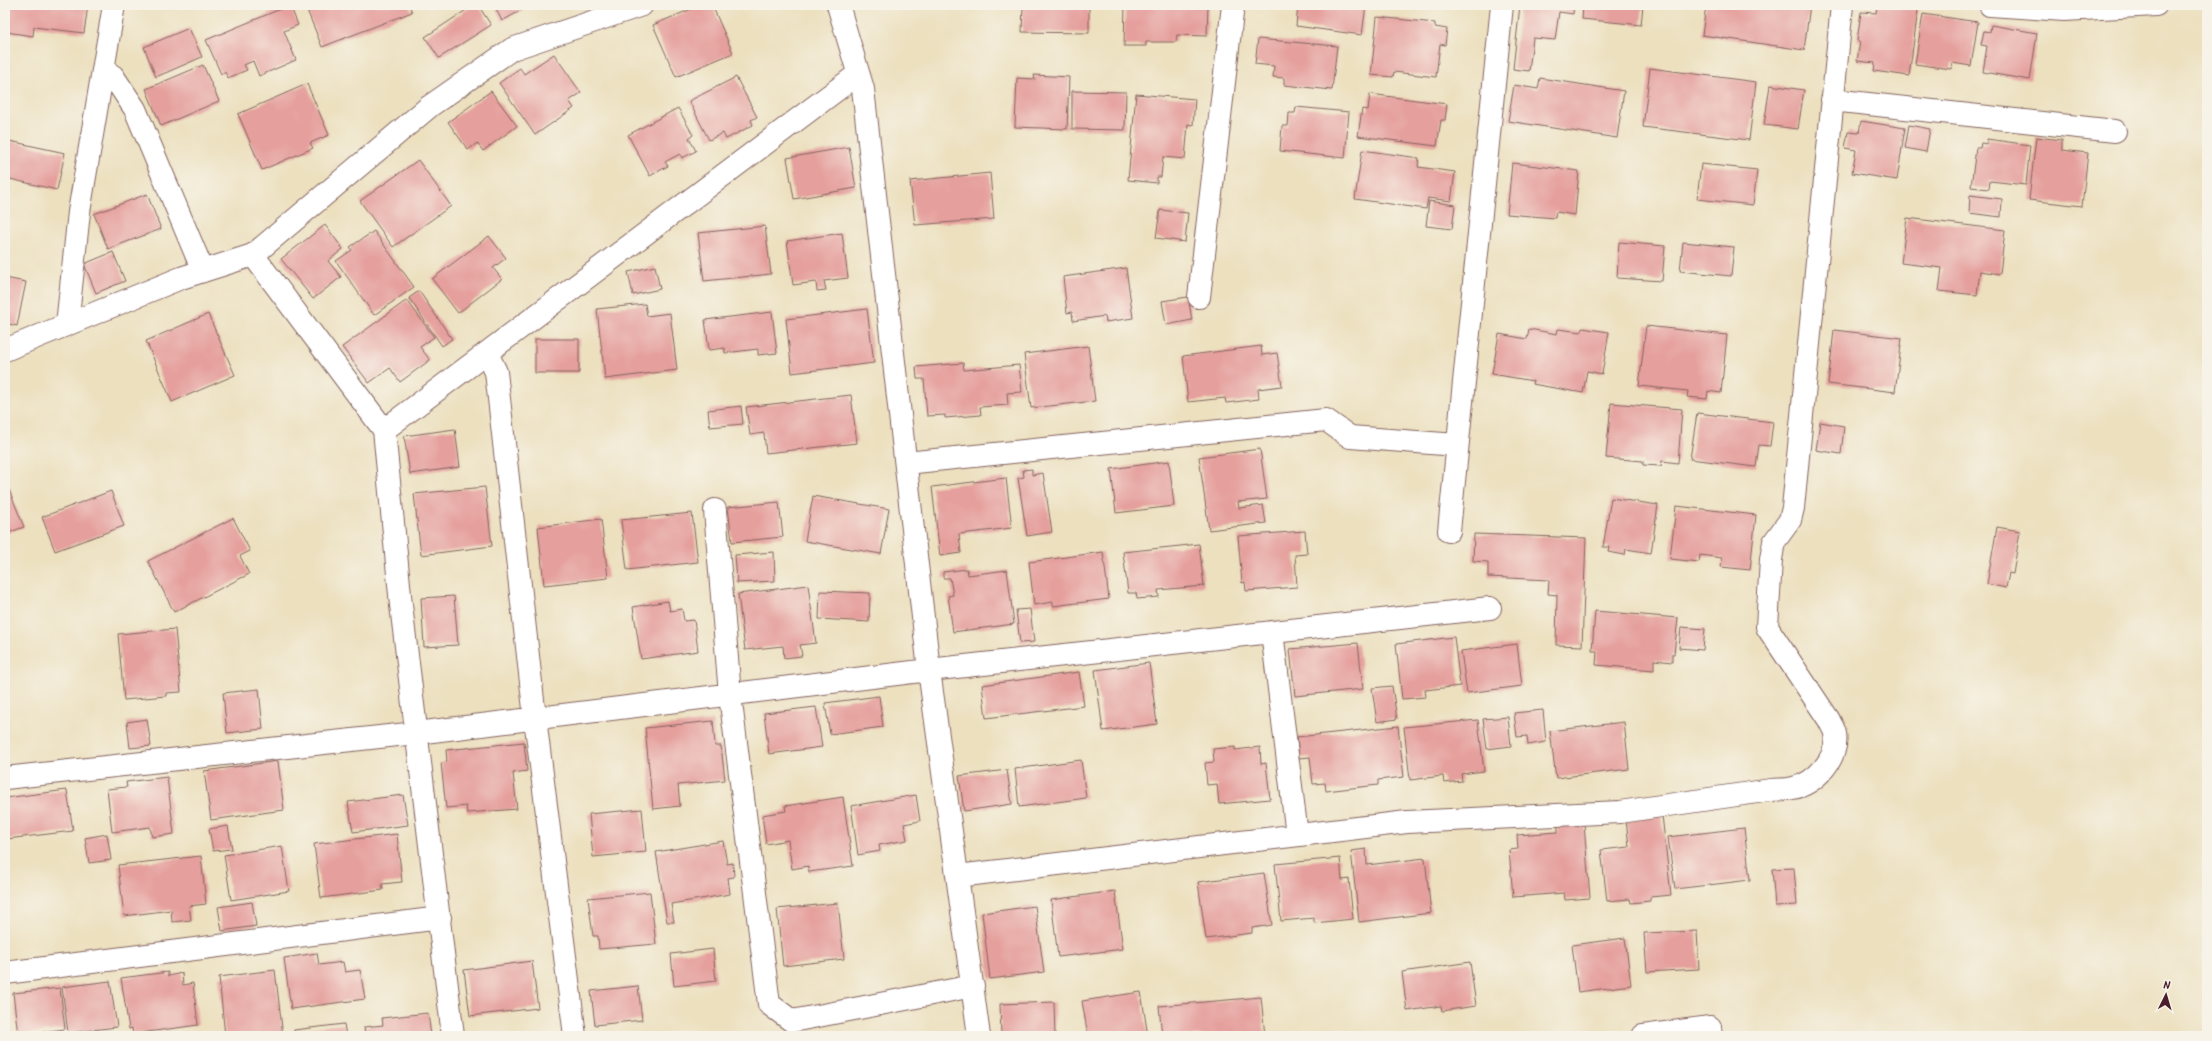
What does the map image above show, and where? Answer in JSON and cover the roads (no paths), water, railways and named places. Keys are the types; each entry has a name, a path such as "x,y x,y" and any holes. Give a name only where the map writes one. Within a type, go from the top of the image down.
{"street":[{"path":"67,325 79,212 114,5"},
{"path":"5,350 181,278 253,255 430,106 512,49 642,5"},
{"path":"838,5 863,89 930,670 979,1036"},
{"path":"1199,297 1233,5"},
{"path":"1449,532 1502,5"},
{"path":"958,876 1407,822 1620,812 1794,788 1812,780 1824,768 1834,753 1835,735 1829,720 1768,627 1774,542 1790,520 1793,508 1842,5"},
{"path":"1990,5 2064,10 2156,5"},
{"path":"103,70 113,76 135,109 203,271"},
{"path":"384,430 858,74"},
{"path":"1832,100 2115,131"},
{"path":"253,255 384,430 401,605 440,918 453,1036"},
{"path":"487,353 496,372 535,718 575,1036"},
{"path":"906,463 1326,420 1350,437 1457,445"},
{"path":"715,510 730,695 769,1004 792,1021 973,986"},
{"path":"5,778 416,733 930,670 1490,608"},
{"path":"1272,632 1296,836"},
{"path":"5,973 440,918"},
{"path":"1643,1036 1710,1027 1711,1036"}]}
